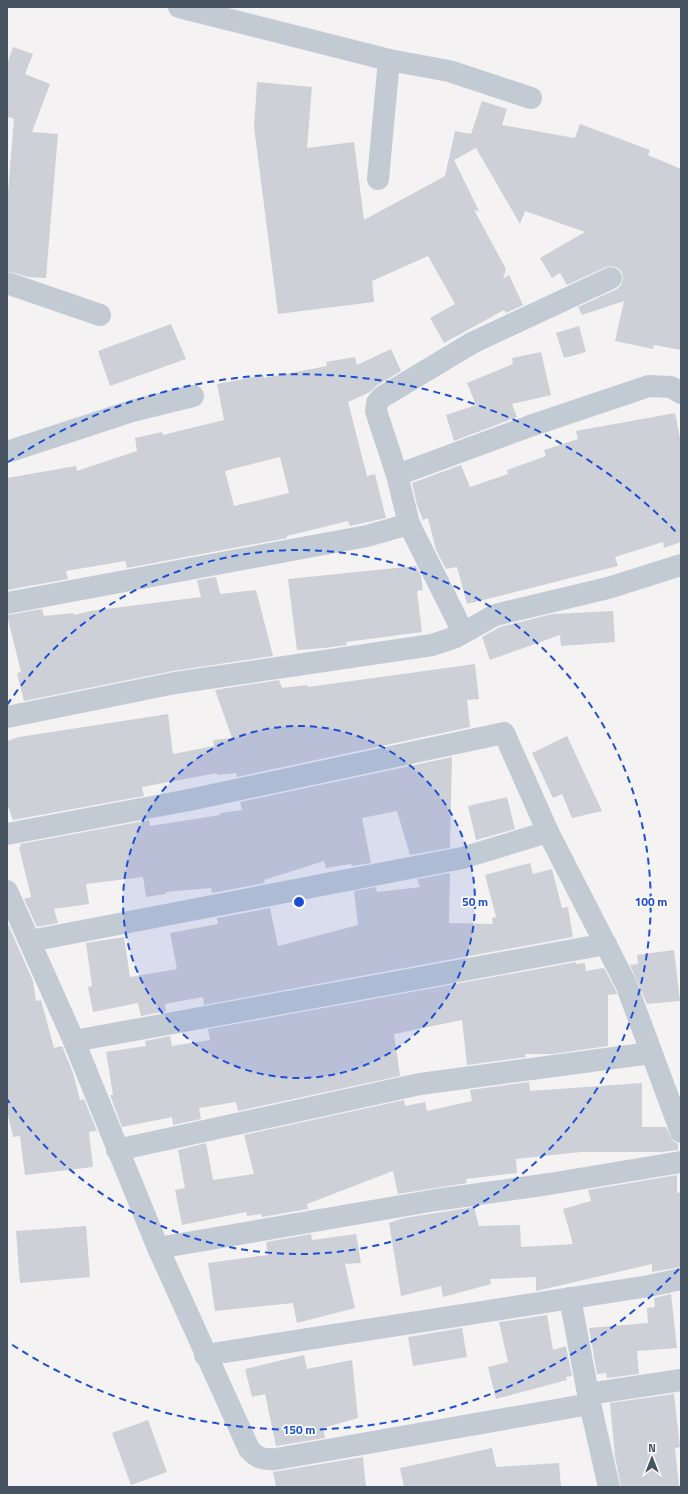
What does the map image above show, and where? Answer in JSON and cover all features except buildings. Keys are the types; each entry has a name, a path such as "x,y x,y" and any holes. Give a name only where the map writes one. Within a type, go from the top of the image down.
{"street":[{"path":"179,7 389,60 449,71 531,98"},
{"path":"378,179 389,60"},
{"path":"463,632 409,524 396,475 376,411 377,403 382,397 472,344 611,278"},
{"path":"7,283 100,315"},
{"path":"396,475 530,426 649,386 671,387 681,393"},
{"path":"7,452 132,411 193,396"},
{"path":"7,603 367,536 409,524"},
{"path":"7,717 175,683 432,645 456,637 495,615 608,588 681,565"},
{"path":"7,834 189,800 504,733 548,832 626,984 681,1132"},
{"path":"30,941 462,858 548,832"},
{"path":"7,891 74,1041 117,1150 205,1355 249,1449 256,1457 265,1460 284,1458 681,1380"},
{"path":"74,1041 606,944"},
{"path":"117,1150 420,1084 651,1053"},
{"path":"158,1248 436,1200 549,1184 681,1162"},
{"path":"205,1355 649,1286 681,1279"},
{"path":"570,1298 589,1399 609,1487"}]}
